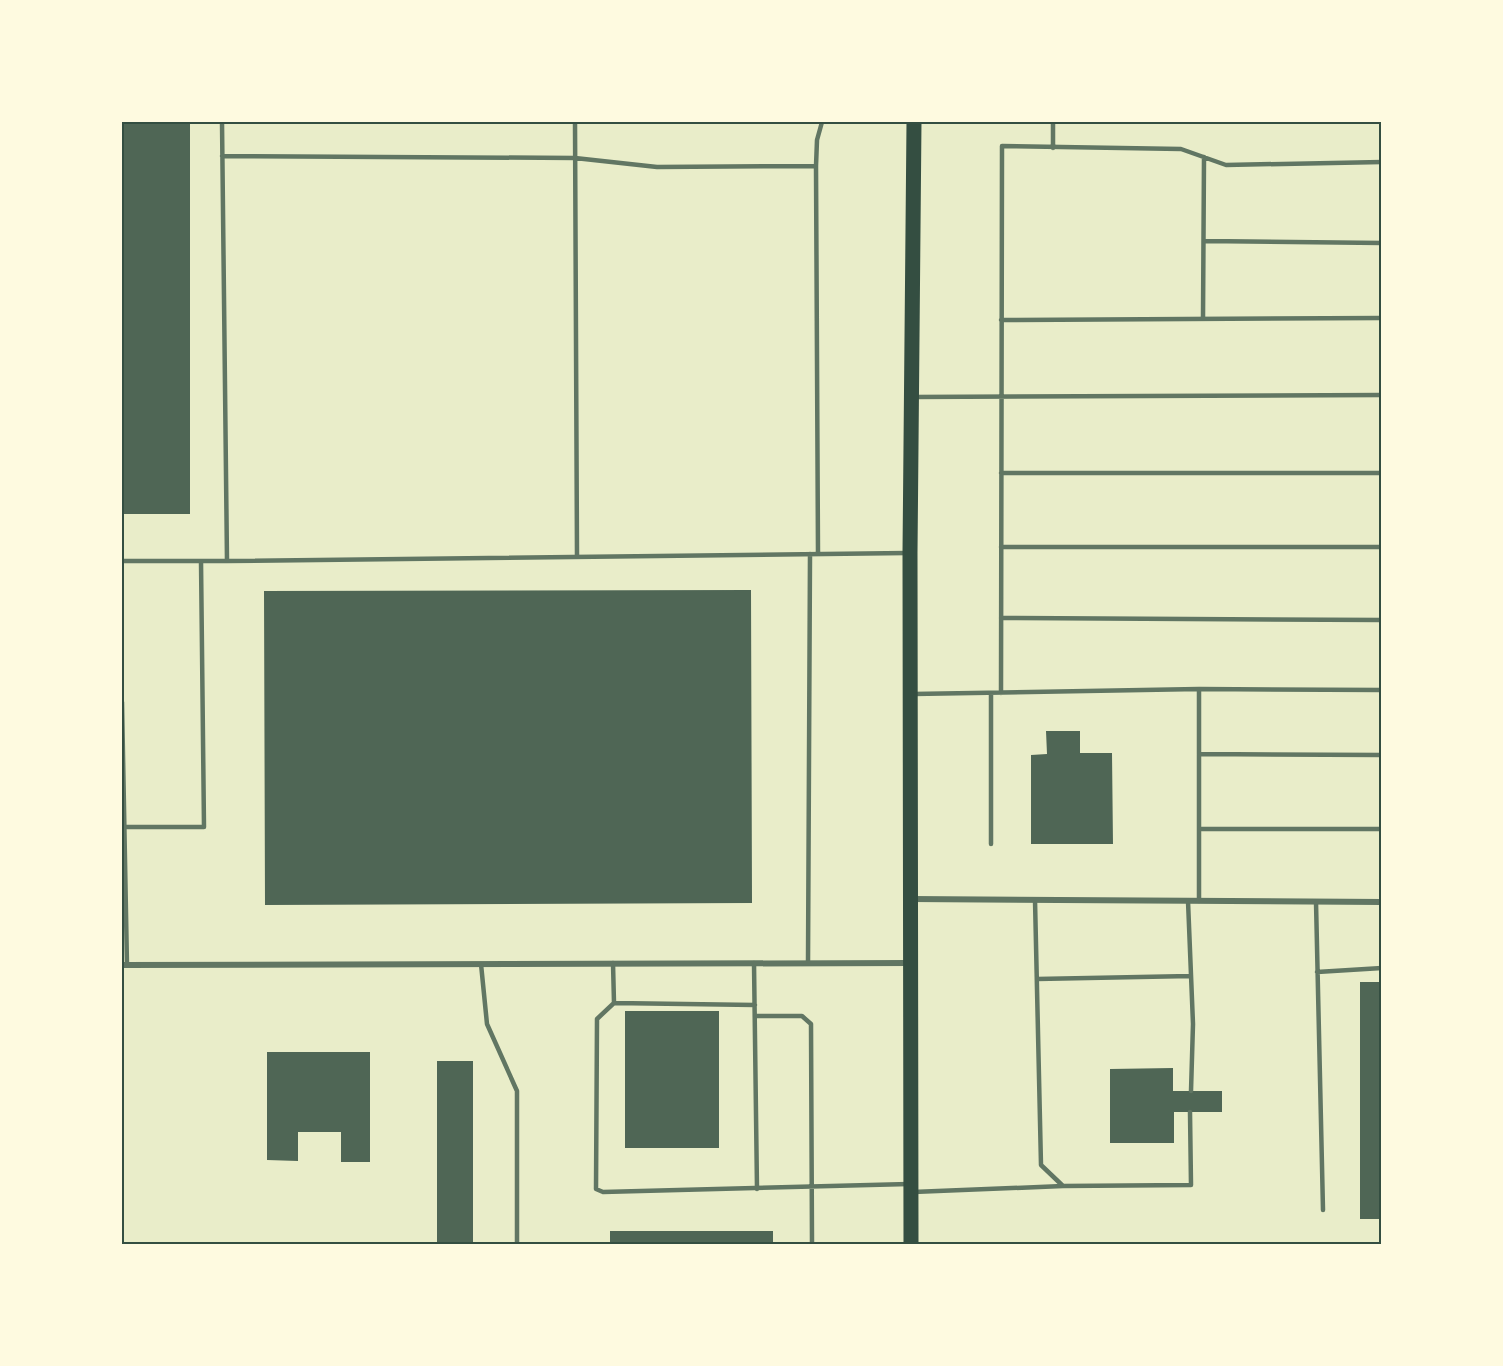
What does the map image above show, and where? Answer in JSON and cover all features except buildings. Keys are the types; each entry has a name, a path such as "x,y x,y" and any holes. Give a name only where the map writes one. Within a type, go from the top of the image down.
{"main road":[{"path":"911,1245 910,553 914,122"}],"street":[{"path":"910,899 1382,902"},
{"path":"124,965 910,963"}],"lane":[{"path":"222,122 227,561"},
{"path":"574,122 577,556"},
{"path":"818,554 816,166 817,140 822,122"},
{"path":"1053,122 1053,148"},
{"path":"1001,693 1002,146 1181,149 1226,165 1382,162"},
{"path":"222,156 575,158 657,166 816,166"},
{"path":"1203,319 1204,157"},
{"path":"1204,241 1382,243"},
{"path":"1001,320 1382,318"},
{"path":"912,397 1382,395"},
{"path":"1001,473 1382,473"},
{"path":"1001,547 1382,547"},
{"path":"122,561 910,553"},
{"path":"808,963 810,554"},
{"path":"124,827 204,827 201,561"},
{"path":"1001,618 1382,620"},
{"path":"910,694 1198,689 1382,690"},
{"path":"1198,689 1198,901"},
{"path":"991,693 991,844"},
{"path":"122,702 124,965"},
{"path":"1198,754 1382,755"},
{"path":"1198,830 1382,829"},
{"path":"1035,900 1041,1165 1063,1186"},
{"path":"1188,901 1191,976 1191,1091"},
{"path":"1316,902 1323,1210"},
{"path":"614,963 614,1003"},
{"path":"754,963 757,1189"},
{"path":"481,964 487,1024 517,1091 518,1245"},
{"path":"1317,972 1382,968"},
{"path":"1037,979 1191,976"},
{"path":"754,1005 614,1003 597,1019 596,1189 603,1192 812,1187 1191,1185 1190,1112"},
{"path":"755,1016 802,1016 811,1024 813,1245"}]}
